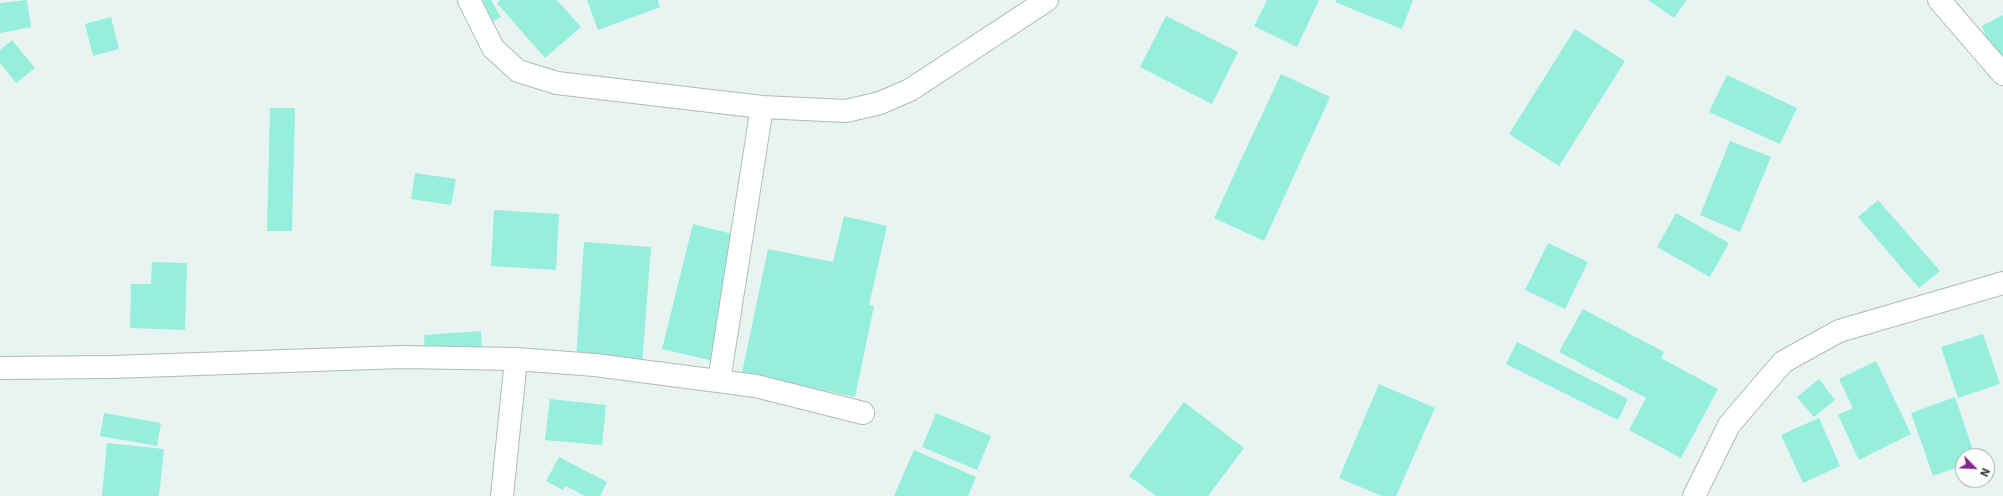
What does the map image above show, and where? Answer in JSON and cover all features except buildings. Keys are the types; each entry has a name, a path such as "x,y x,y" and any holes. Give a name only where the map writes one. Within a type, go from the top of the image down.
{"street":[{"path":"469,0 493,48 518,71 557,83 762,106 846,111 880,103 910,90 1047,0"},
{"path":"1939,0 2003,74"},
{"path":"719,381 762,106"},
{"path":"1694,496 1729,425 1783,362 1839,331 2003,282"},
{"path":"0,368 112,367 402,357 516,359 595,365 756,386 863,413"},
{"path":"502,496 516,359"}]}
